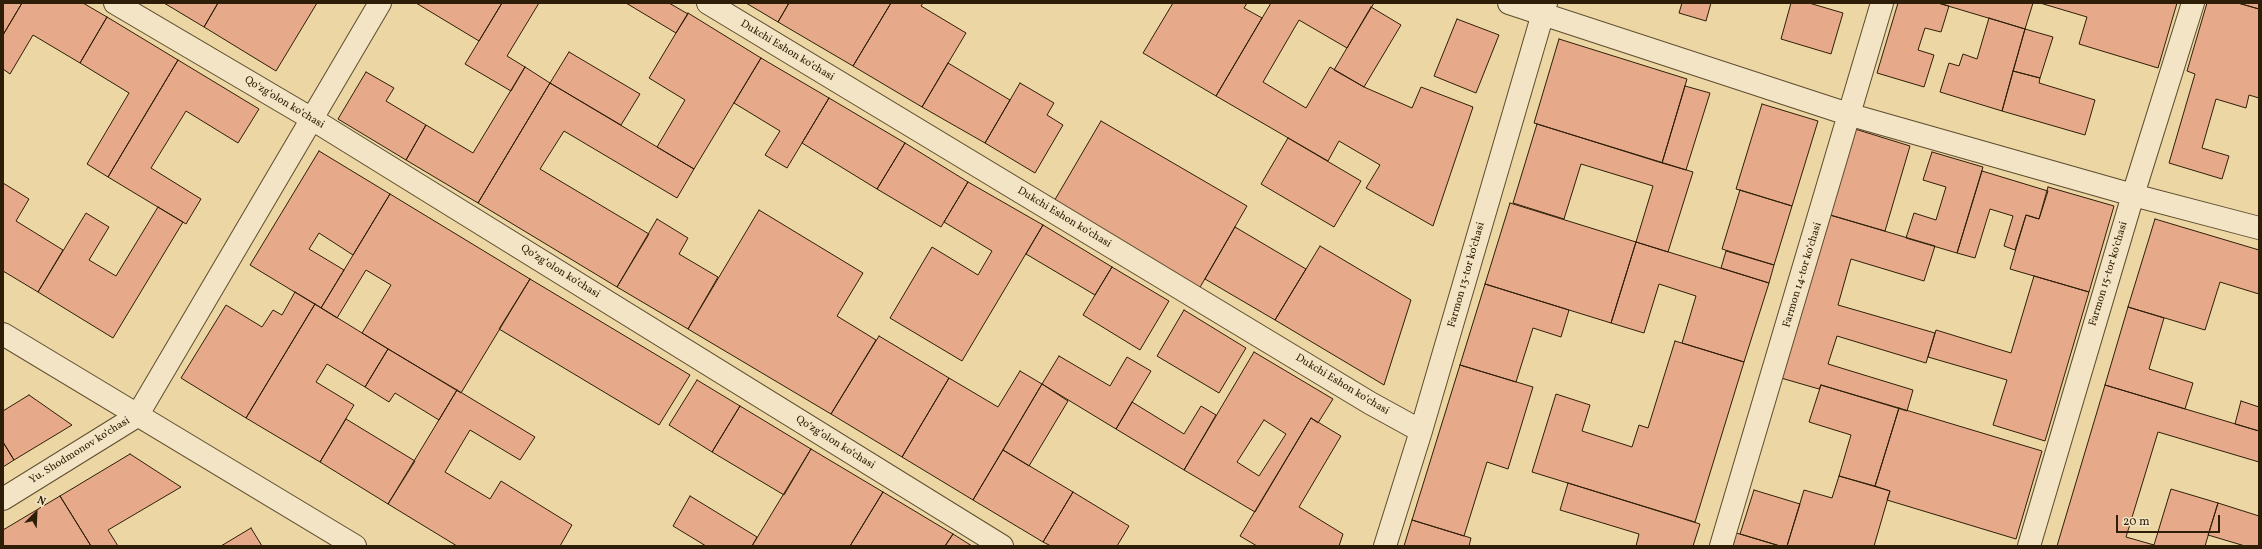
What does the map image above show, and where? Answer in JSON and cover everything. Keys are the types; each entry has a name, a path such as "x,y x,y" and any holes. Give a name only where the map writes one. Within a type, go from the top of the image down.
{"street":[{"name":"Qoʻzgʻolon koʻchasi","path":"115,3 312,119 1002,546"},
{"path":"137,416 380,3"},
{"name":"Dukchi Eshon koʻchasi","path":"708,3 1356,394 1421,431"},
{"path":"1510,3 1544,9 1850,115 2259,228"},
{"name":"Farmon 14-tor koʻchasi","path":"1721,546 1882,3"},
{"name":"Farmon 15-tor koʻchasi","path":"2029,546 2133,194 2193,3"},
{"name":"Farmon 13-tor koʻchasi","path":"1385,546 1421,431 1544,9"},
{"path":"3,334 355,546"},
{"name":"Yu. Shodmonov koʻchasi","path":"3,499 137,416"}],"building":[{"path":"3,3 22,3 3,35"},
{"path":"22,3 83,3 107,17 80,63 33,35 10,74 3,69 3,35"},
{"path":"164,3 218,3 204,27"},
{"path":"218,3 317,3 276,71 204,27"},
{"path":"416,3 502,3 479,41"},
{"path":"502,3 539,3 507,56 525,67 511,91 465,64"},
{"path":"626,3 669,3 688,14 676,33"},
{"path":"746,3 789,3 778,22"},
{"path":"789,3 891,3 853,66 778,22"},
{"path":"891,3 923,3 921,6 966,33 922,107 853,66"},
{"path":"1173,3 1247,3 1244,8 1262,18 1216,96 1143,53"},
{"path":"1271,3 1374,3 1347,48 1299,20 1263,82 1306,108 1330,67 1364,87 1412,108 1421,87 1473,107 1433,226 1366,188 1380,165 1339,141 1328,161 1216,96"},
{"path":"1682,3 1711,3 1706,21 1679,13"},
{"path":"1791,3 1809,3 1843,13 1831,54 1781,39"},
{"path":"1898,3 1938,3 1949,6 1941,32 1925,28 1918,50 1934,55 1924,87 1877,73"},
{"path":"1938,3 2033,3 2025,29"},
{"path":"2040,3 2177,3 2158,68 2079,44 2087,17"},
{"path":"2207,3 2238,3 2259,9 2259,98 2249,95 2246,108 2216,99 2202,148 2229,156 2222,179 2169,163 2195,74 2187,71"},
{"path":"2238,3 2259,3 2259,9"},
{"path":"1371,7 1401,25 1364,87 1334,70"},
{"path":"688,13 761,58 694,169 657,147 685,100 649,78"},
{"path":"107,17 178,60 108,177 87,164 129,93 80,63"},
{"path":"1989,18 2025,29 2002,111 1940,92 1949,63 1959,66 1963,54 1977,59"},
{"path":"1457,19 1499,35 1476,93 1434,76"},
{"path":"2025,29 2053,37 2040,78 2013,71"},
{"path":"1559,39 1687,79 1662,163 1534,123"},
{"path":"569,52 640,94 621,125 550,83"},
{"path":"761,58 829,98 787,168 765,155 780,131 734,103"},
{"path":"178,60 259,109 238,143 186,111 151,168 201,199 186,224 108,177"},
{"path":"948,63 1010,100 985,143 922,107"},
{"path":"525,67 550,83 478,203 406,160 426,125 473,153"},
{"path":"2013,71 2040,78 2039,83 2095,100 2085,135 2002,111"},
{"path":"366,72 394,88 386,101 426,125 406,160 338,119"},
{"path":"550,83 694,169 677,198 564,131 540,169 649,234 617,287 478,203"},
{"path":"1020,83 1054,103 1047,115 1063,125 1035,173 985,143"},
{"path":"1685,86 1710,93 1686,170 1662,163"},
{"path":"829,98 905,143 877,189 802,143"},
{"path":"1762,104 1818,121 1792,206 1736,189"},
{"path":"1101,121 1247,206 1199,289 1053,203"},
{"path":"1537,124 1693,172 1668,252 1636,242 1653,186 1581,164 1564,219 1513,203"},
{"path":"1855,129 1910,146 1885,231 1830,215"},
{"path":"1288,138 1361,181 1334,227 1261,184"},
{"path":"905,143 968,182 941,227 877,189"},
{"path":"319,151 390,194 353,255 319,233 309,249 344,270 321,308 250,265"},
{"path":"1932,152 1983,167 1957,253 1906,238 1914,213 1936,220 1946,187 1923,180"},
{"path":"1982,171 2048,191 2039,219 2026,215 2015,250 2004,246 2013,216 1990,209 1975,258 1957,253"},
{"path":"968,182 1043,225 962,361 890,318 932,247 978,275 992,251 944,222"},
{"path":"3,183 29,199 16,221 63,250 38,292 3,271"},
{"path":"2048,187 2114,206 2089,292 2010,269 2026,215 2039,219"},
{"path":"1740,190 1792,206 1774,265 1722,249"},
{"path":"390,194 530,279 461,393 362,333 391,285 366,270 337,318 321,308"},
{"path":"1510,203 1636,242 1611,323 1485,284"},
{"path":"158,207 183,222 113,338 38,292 86,213 109,227 89,260 116,276"},
{"path":"759,210 863,273 837,316 876,340 831,414 688,329"},
{"path":"1830,215 1935,246 1924,281 1851,259 1838,305 1935,333 1926,363 1837,336 1828,364 1913,390 1907,411 1821,385 1819,389 1781,378"},
{"path":"657,219 688,238 679,254 718,277 688,329 617,287"},
{"path":"2155,219 2259,250 2259,294 2220,282 2205,330 2128,307"},
{"path":"1043,225 1112,267 1095,295 1026,254"},
{"path":"1235,227 1306,269 1275,320 1205,279"},
{"path":"1636,242 1769,283 1744,362 1682,343 1696,296 1659,284 1644,333 1611,323"},
{"path":"1320,246 1411,300 1384,385 1275,320"},
{"path":"1726,251 1774,265 1769,283 1721,268"},
{"path":"1112,267 1169,301 1140,350 1083,315"},
{"path":"2034,276 2089,292 2045,441 1993,425 2007,380 1928,357 1936,330 2011,353"},
{"path":"530,279 690,375 659,425 499,329"},
{"path":"1485,284 1569,310 1561,337 1533,328 1516,382 1460,365"},
{"path":"295,292 315,304 246,418 181,378 226,305 262,327 273,310 282,315"},
{"path":"315,304 388,349 365,387 327,364 316,382 354,405 320,462 246,418"},
{"path":"2128,307 2164,318 2149,369 2193,383 2185,409 2105,385"},
{"path":"1184,310 1246,348 1219,393 1157,356"},
{"path":"879,336 949,378 902,457 831,414"},
{"path":"1675,341 1744,362 1695,522 1532,472 1556,394 1590,405 1582,431 1632,447 1639,425 1648,428"},
{"path":"388,349 457,390 439,420 395,393 389,402 365,387"},
{"path":"1254,352 1333,399 1318,423 1311,418 1255,512 1184,470","holes":["1264,420 1286,434 1259,476 1237,462"]},
{"path":"1059,356 1110,386 1127,357 1151,371 1116,429 1042,384"},
{"path":"1460,365 1533,387 1508,469 1487,462 1464,536 1412,520"},
{"path":"1020,371 1042,384 973,500 902,457 949,378 998,407"},
{"path":"697,380 740,406 712,452 669,425"},
{"path":"1042,384 1068,401 1029,466 1003,450"},
{"path":"1821,385 1899,408 1875,486 1839,476 1851,435 1809,422"},
{"path":"2105,385 2259,431 2259,462 2158,432 2126,537 2154,545 2171,489 2218,503 2205,546 2057,546"},
{"path":"457,390 535,437 520,460 470,430 445,472 490,499 501,481 572,525 560,546 457,546 388,504"},
{"path":"29,395 72,425 14,460 3,442 3,411"},
{"path":"2241,401 2259,407 2259,431 2235,424"},
{"path":"1132,402 1184,434 1201,406 1216,415 1184,470 1116,429"},
{"path":"740,406 811,449 784,495 712,452"},
{"path":"1899,408 2042,451 2016,539 1887,500 1890,491 1875,486"},
{"path":"1311,418 1341,436 1299,507 1343,534 1339,546 1257,546 1240,536"},
{"path":"346,419 415,461 388,504 320,462"},
{"path":"3,442 14,460 3,467"},
{"path":"811,449 883,492 850,546 752,546"},
{"path":"1003,450 1073,492 1043,542 973,500"},
{"path":"130,454 181,487 108,530 118,546 91,546 60,496"},
{"path":"1839,476 1890,491 1874,546 1787,546 1804,490 1832,498"},
{"path":"1568,483 1700,524 1693,546 1636,546 1639,534 1560,510"},
{"path":"1754,490 1800,504 1787,546 1780,546 1740,534"},
{"path":"883,492 953,534 945,546 850,546"},
{"path":"1073,492 1129,526 1117,546 1051,546 1043,542"},
{"path":"60,496 91,546 3,546 3,530"},
{"path":"690,496 757,537 752,546 706,546 673,526"},
{"path":"2218,503 2259,516 2259,546 2245,546 2208,535"},
{"path":"1412,520 1471,538 1469,546 1404,546"},
{"path":"251,528 262,546 221,546"},
{"path":"1736,533 1740,534 1780,546 1733,546"},
{"path":"953,534 972,546 945,546"}]}
